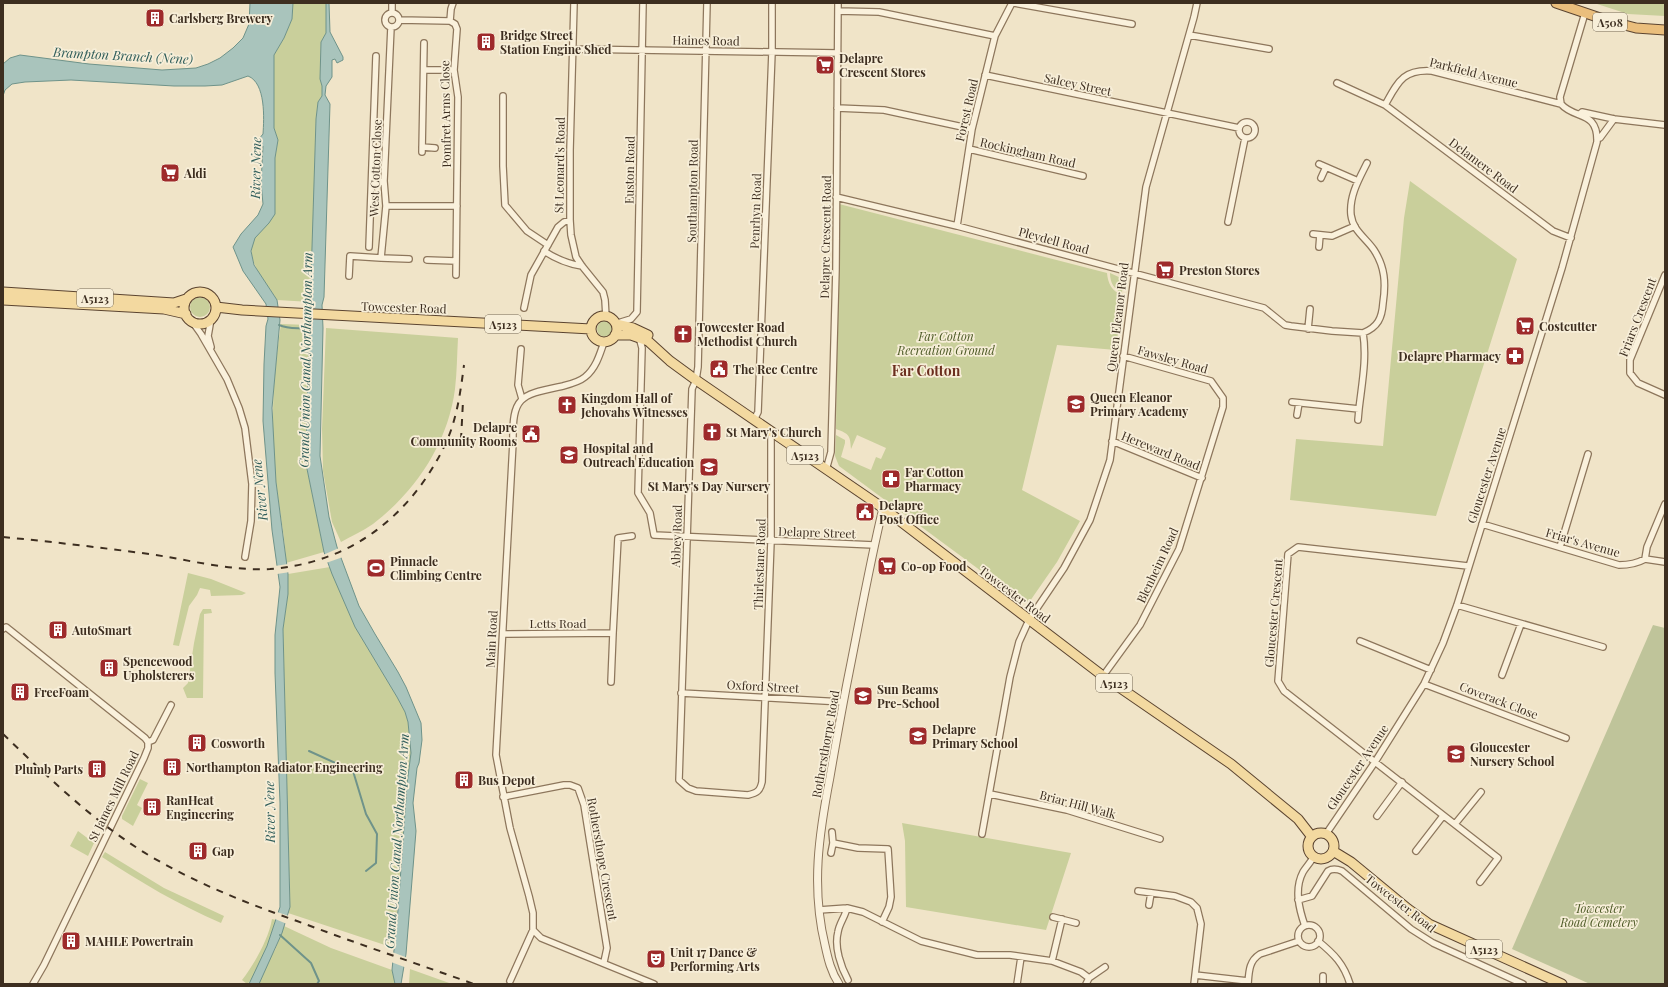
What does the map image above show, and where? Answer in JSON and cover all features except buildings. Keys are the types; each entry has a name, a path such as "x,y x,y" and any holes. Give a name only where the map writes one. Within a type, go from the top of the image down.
{"highway":[{"name":"A508","path":"1556,3 1609,21 1636,28 1665,30"}],"main road":[{"name":"A5123","path":"3,292 174,303 186,299 195,293 206,293 212,298 216,307"},
{"path":"186,299 184,311 188,317"},
{"name":"A5123","path":"3,300 164,309 188,317 199,324 210,319"},
{"path":"210,319 215,312 216,307"},
{"name":"Towcester Road","path":"216,307 242,310 430,319 591,329"},
{"path":"606,317 611,319 615,324 615,335 611,340 604,342 593,336 591,329 596,319 606,317"},
{"name":"Towcester Road","path":"615,324 633,328 652,337 696,380"},
{"name":"Towcester Road","path":"615,335 639,337 648,341 670,361 696,380 883,508 1103,676 1231,764 1298,819 1312,837"},
{"path":"1318,833 1326,834 1334,843 1333,851 1324,858 1314,856 1308,847 1312,837 1318,833"},
{"name":"Towcester Road","path":"1333,851 1352,862 1408,909 1429,924 1562,984"}],"street":[{"path":"392,3 392,12"},
{"path":"399,20 450,21 453,3"},
{"name":"St Leonard's Road","path":"574,3 570,220 573,246 582,266 603,292 606,317"},
{"name":"Euston Road","path":"615,324 631,319 637,312 643,3"},
{"name":"Southampton Road","path":"696,380 698,367 707,3"},
{"name":"Penrhyn Road","path":"754,420 758,412 772,52 772,3"},
{"name":"Delapre Crescent Road","path":"826,470 831,452 838,3"},
{"path":"1013,3 1132,24"},
{"name":"Forest Road","path":"957,226 972,129 995,36 1013,3"},
{"name":"Queen Eleanor Road","path":"982,834 1014,659 1019,642 1029,620 1064,568 1090,520 1110,460 1133,272 1146,187 1189,35 1196,3"},
{"path":"392,12 397,14 399,20 398,25 391,27 387,25 384,20 386,15 392,12"},
{"path":"838,12 879,12 995,36"},
{"path":"1561,104 1560,97 1585,13"},
{"name":"Pomfret Arms Close","path":"450,21 455,24 457,29 454,70 458,97 456,275"},
{"name":"West Cotton Close","path":"381,258 386,206 384,181 391,27"},
{"path":"1189,35 1269,49"},
{"path":"424,43 422,150 435,148"},
{"name":"Haines Road","path":"573,48 706,52 838,53"},
{"path":"370,247 376,56"},
{"path":"424,70 454,70"},
{"name":"Parkfield Avenue","path":"1385,105 1396,86 1408,73 1419,70 1432,71 1561,104 1579,114"},
{"name":"Salcey Street","path":"986,75 1166,114 1239,128"},
{"name":"Delamere Road","path":"1337,83 1385,105 1553,231 1571,238"},
{"path":"503,96 503,166 505,206 527,231 548,245"},
{"path":"837,108 884,110 972,129"},
{"path":"1579,114 1582,112 1614,119 1665,125"},
{"path":"1579,114 1588,118 1593,123 1597,132 1597,139"},
{"path":"1597,139 1600,138 1614,119"},
{"path":"1245,123 1250,124 1254,128 1253,135 1245,138 1241,135 1239,128 1245,123"},
{"path":"1228,222 1245,138"},
{"name":"Gloucester Avenue","path":"1326,834 1375,762 1424,684 1457,605 1571,238 1592,164 1597,139"},
{"name":"Rockingham Road","path":"968,149 1083,176"},
{"path":"1310,309 1308,329 1363,333 1376,326 1380,320 1383,307 1385,279 1383,270 1374,250 1355,226 1351,216 1352,198 1367,163"},
{"path":"1319,164 1358,181"},
{"path":"1321,178 1326,167"},
{"path":"372,183 384,181"},
{"name":"Pleydell Road","path":"836,197 957,226 1264,308 1285,325 1308,329"},
{"path":"386,206 457,206"},
{"path":"524,308 531,275 558,227 564,222 570,220"},
{"path":"1313,234 1332,236 1355,226"},
{"path":"1319,247 1320,235"},
{"path":"544,252 555,259 573,265 582,266"},
{"path":"349,276 350,256 409,259"},
{"path":"427,260 456,261"},
{"name":"Friars Crescent","path":"1665,275 1630,360 1630,373 1638,383 1665,395"},
{"path":"188,317 227,379 239,408 245,428 252,484 251,521 245,557"},
{"path":"210,319 208,336 212,353"},
{"path":"1358,420 1365,346 1363,333"},
{"name":"Delapre Street","path":"639,337 642,348 638,494 650,513 654,535 874,545"},
{"path":"521,349 518,385 522,399 532,392 572,384 586,376 595,365 604,342"},
{"name":"Fawsley Road","path":"1123,356 1211,381 1223,398 1223,407"},
{"name":"Abbey Road","path":"696,380 692,389 679,780 688,788 696,791 748,795 756,793 760,790 762,782 765,697"},
{"name":"Main Road","path":"510,981 533,930 529,896 510,828 496,755 513,442 512,421 516,408 522,399"},
{"path":"1292,402 1359,409"},
{"path":"1297,415 1299,403"},
{"name":"Blenheim Road","path":"1103,676 1140,625 1179,549 1223,407"},
{"name":"Thirlestane Road","path":"765,697 771,541 771,432"},
{"name":"Hereward Road","path":"1112,442 1202,478"},
{"path":"1560,547 1588,454"},
{"path":"1665,504 1647,547 1645,558 1665,562"},
{"name":"Rothersthorpe Road","path":"839,984 830,967 823,937 816,888 820,832 843,702 874,545 883,508"},
{"name":"Friar's Avenue","path":"1482,524 1619,565 1638,563 1645,558"},
{"path":"611,682 618,538 632,536"},
{"name":"Gloucester Crescent","path":"1375,762 1284,692 1278,681 1288,554 1298,547 1468,566"},
{"path":"1457,605 1603,647"},
{"path":"1502,675 1521,624"},
{"name":"St James Mill Road","path":"3,629 6,627 119,716 148,742 148,748 144,758 44,965 33,984"},
{"name":"Letts Road","path":"503,634 613,634"},
{"path":"1360,642 1430,670"},
{"name":"Coverack Close","path":"1424,684 1566,738"},
{"name":"Oxford Street","path":"681,693 843,702"},
{"path":"148,742 153,740 171,705"},
{"path":"1375,762 1498,858 1480,882"},
{"path":"1377,816 1402,782"},
{"name":"Rothersthope Crescent","path":"503,797 564,785 570,785 578,788 584,805 607,948 604,962"},
{"path":"1455,824 1481,792"},
{"name":"Briar Hill Walk","path":"990,794 1067,810 1160,839"},
{"path":"1416,851 1443,816"},
{"path":"831,853 833,843 832,832"},
{"path":"833,843 858,848 888,849 891,897 889,907 882,922"},
{"path":"1305,926 1298,900 1299,883 1302,873 1314,856"},
{"name":"Towcester Road","path":"1298,900 1312,896 1328,871 1332,868 1342,871 1422,937 1523,984"},
{"path":"1138,891 1184,899 1191,902 1197,908 1200,924 1194,984"},
{"path":"1149,905 1151,893"},
{"path":"819,910 847,908 863,912 921,941 977,955 1010,955 1052,961 1081,972 1087,981 1105,967"},
{"path":"847,908 845,917 838,931 838,949 842,968 848,980"},
{"path":"1053,917 1076,923"},
{"path":"1052,961 1062,919"},
{"path":"1309,925 1316,928 1320,934 1318,941 1313,946 1305,946 1299,941 1298,934 1305,926 1309,925"},
{"path":"533,930 541,938 604,962 654,984"},
{"path":"1195,975 1248,983 1249,969 1255,958 1260,954 1299,941"},
{"path":"1318,941 1336,956 1341,963 1350,984"},
{"path":"1467,958 1473,944"},
{"path":"1017,984 1021,957"},
{"path":"1323,976 1323,984"}],"green space":[{"path":"293,3 326,3 326,33 321,42 320,79 322,96 318,102 316,119 311,302 277,300 255,266 251,251 252,243 275,197 275,158 278,140 274,128 274,55 284,38 292,19"},
{"path":"1594,3 1665,3 1665,16 1628,14"},
{"path":"1410,181 1517,259 1436,516 1290,500 1296,439 1383,446 1404,218"},
{"name":"Far Cotton Recreation Ground","path":"839,204 1107,273 1108,281 1111,287 1122,295 1116,350 1057,345 1022,490 1080,521 1057,562 1030,601 1023,602 839,466 835,456 836,435 845,440 841,457 871,470 876,457 881,459 886,448 857,435 851,449 847,434 836,429"},
{"path":"1110,273 1123,279 1122,293 1113,285"},
{"path":"200,297 207,300 210,307 207,314 200,317 193,314 190,307 193,300"},
{"path":"605,321 611,323 613,329 611,335 605,337 599,335 597,329 599,323"},
{"path":"281,324 310,325 306,464 324,552 286,563 276,482 273,442 274,383"},
{"path":"326,328 458,338 456,383 451,409 445,428 428,464 403,497 389,511 369,527 341,542 332,522 323,471 322,429"},
{"path":"330,567 355,627 397,697 405,712 408,722 411,753 407,784 394,948 288,913 290,907 283,629 288,594 288,574"},
{"path":"188,573 211,579 246,593 242,595 211,596 210,590 200,588 189,606 179,646 173,645"},
{"path":"203,609 211,609 212,613 204,614 203,698 187,698 183,688 188,683 194,643 200,614"},
{"name":"Towcester Road Cemetery","path":"1653,625 1665,628 1665,984 1590,984 1512,949"},
{"path":"140,779 148,783 137,805 142,808 133,826 122,819 122,816"},
{"path":"902,823 1071,853 1046,930 906,907 905,841"},
{"path":"78,831 94,843 88,856 70,846"},
{"path":"105,852 164,888 224,916 221,923 160,893 102,857"},
{"path":"272,919 276,920 260,965 247,984 242,980 260,951 268,934"},
{"path":"284,926 331,948 392,970 395,984 253,984 275,950"},
{"path":"410,969 452,984 409,984"}],"water":[{"path":"250,3 293,3 292,19 284,38 274,55 274,128 278,140 275,158 275,214 255,238 251,251 254,265 277,300 280,320 272,408 276,482 288,574 288,594 283,629 290,907 282,933 259,984 249,984 267,946 280,907 280,803 275,635 280,587 272,530 263,421 264,364 266,326 268,319 266,304 243,271 233,247 241,234 258,215 263,204 261,183 263,146 258,146 258,140 263,134 263,102 261,93 254,80 248,76 222,85 205,86 174,86 71,80 25,82 12,84 5,90 3,96 3,64 10,58 20,55 89,64 162,70 196,68 208,64 220,58 243,38 249,24"},
{"path":"326,3 329,3 330,32 343,57 343,60 337,63 335,59 332,60 332,77 326,86 325,95 330,104 324,297 322,305 323,328 320,456 329,517 337,547 359,606 406,687 421,723 422,740 413,803 416,831 406,954 401,984 395,984 392,970 407,784 411,753 408,722 405,712 397,697 355,627 332,574 324,552 306,464 316,119 318,102 322,96 320,79 321,42 326,33"}],"pier":[{"path":"339,548 343,557 326,563 323,555"},
{"path":"288,564 290,572 277,574 275,566"},
{"path":"277,912 289,916 287,924 275,919"},
{"path":"392,952 408,958 407,968 391,962"}],"waterway":[{"name":"Grand Union Canal Northampton Arm","path":"279,325 312,330"},
{"path":"309,751 353,771 366,814 377,834 376,863 366,871"},
{"path":"280,935 311,963 319,981 317,984"}],"railway":[{"path":"3,537 156,555 227,567 256,569 294,566 339,552 359,542 378,529 395,514 426,478 440,456 453,425 464,365"},
{"path":"461,440 463,401"},
{"path":"3,734 55,783 91,814 130,843 167,866 203,884 259,907 474,984"}],"place":[{"name":"Carlsberg Brewery","path":"155,18"},
{"name":"Bridge Street Station Engine Shed","path":"486,42"},
{"name":"Delapre Crescent Stores","path":"825,65"},
{"name":"Aldi","path":"170,173"},
{"name":"Preston Stores","path":"1165,270"},
{"name":"Costcutter","path":"1525,326"},
{"name":"Towcester Road Methodist Church","path":"683,334"},
{"name":"Delapre Pharmacy","path":"1515,356"},
{"name":"The Rec Centre","path":"719,369"},
{"name":"Queen Eleanor Primary Academy","path":"1076,404"},
{"name":"Kingdom Hall of Jehovahs Witnesses","path":"567,405"},
{"name":"St Mary's Church","path":"712,432"},
{"name":"Delapre Community Rooms","path":"531,434"},
{"name":"Hospital and Outreach Education","path":"569,455"},
{"name":"St Mary's Day Nursery","path":"709,467"},
{"name":"Far Cotton Pharmacy","path":"891,479"},
{"name":"Delapre Post Office","path":"865,512"},
{"name":"Co-op Food","path":"887,566"},
{"name":"Pinnacle Climbing Centre","path":"376,568"},
{"name":"AutoSmart","path":"58,630"},
{"name":"Spencewood Upholsterers","path":"109,668"},
{"name":"FreeFoam","path":"20,692"},
{"name":"Sun Beams Pre-School","path":"863,696"},
{"name":"Delapre Primary School","path":"918,736"},
{"name":"Cosworth","path":"197,743"},
{"name":"Gloucester Nursery School","path":"1456,754"},
{"name":"Northampton Radiator Engineering","path":"172,767"},
{"name":"Plumb Parts","path":"97,769"},
{"name":"Bus Depot","path":"464,780"},
{"name":"RanHeat Engineering","path":"152,807"},
{"name":"Gap","path":"198,851"},
{"name":"MAHLE Powertrain","path":"71,941"},
{"name":"Unit 17 Dance & Performing Arts","path":"656,959"}],"district":[{"name":"Far Cotton","path":"926,370"}],"water label":[{"name":"Brampton Branch (Nene)","path":"123,55"},
{"name":"River Nene","path":"255,168"},
{"name":"River Nene","path":"259,490"},
{"name":"River Nene","path":"269,812"}]}
